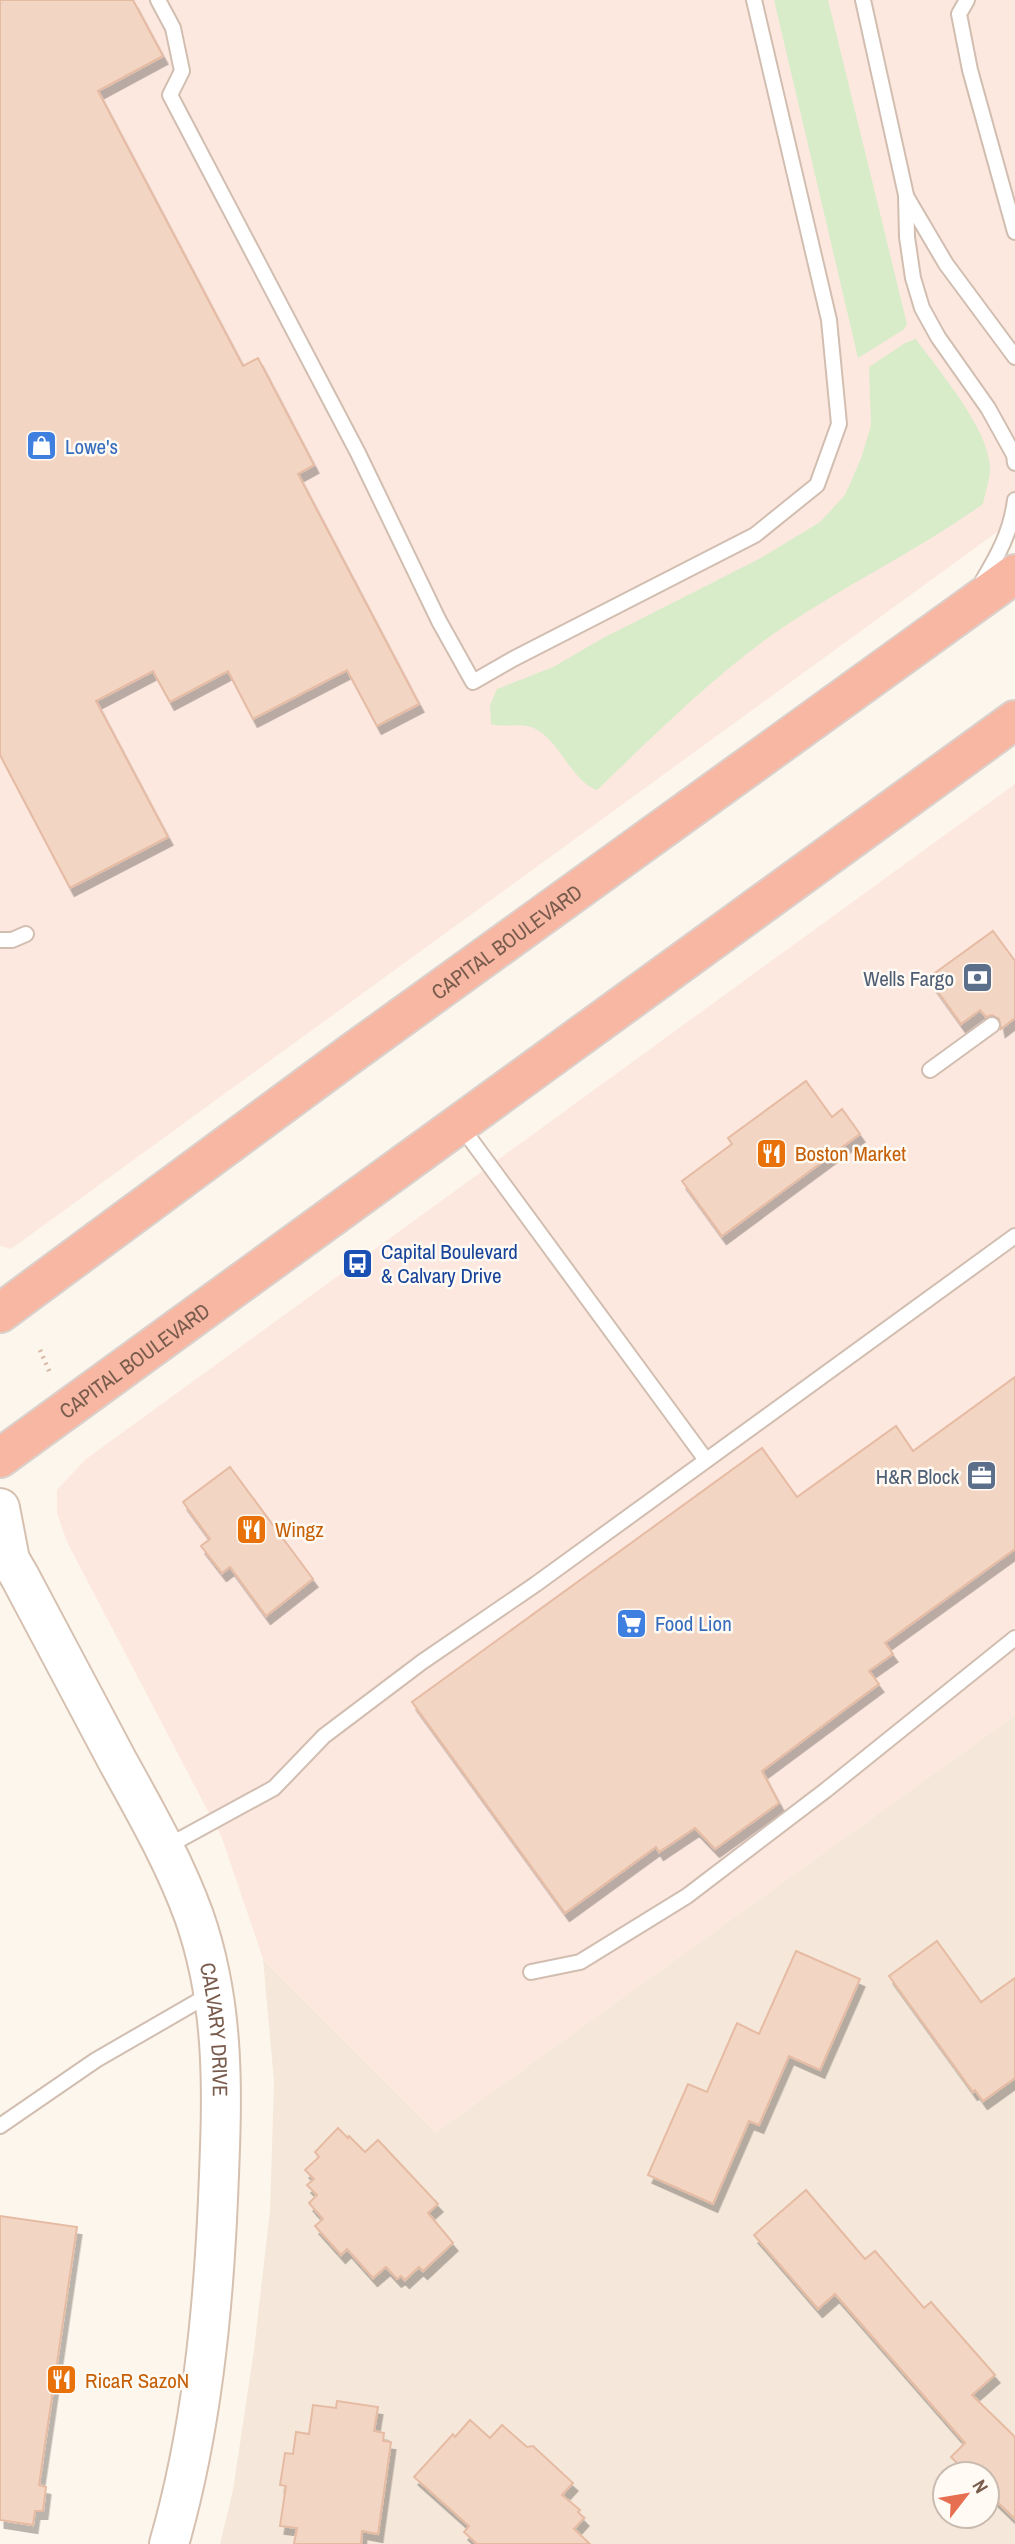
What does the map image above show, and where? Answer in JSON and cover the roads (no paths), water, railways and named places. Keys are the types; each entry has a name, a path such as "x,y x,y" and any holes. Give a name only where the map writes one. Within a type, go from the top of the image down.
{"highway":[{"name":"CAPITAL BOULEVARD","path":"0,1313 352,1053 1015,574"},
{"name":"CAPITAL BOULEVARD","path":"0,1458 1015,720"}],"street":[{"name":"CALVARY DRIVE","path":"0,1508 5,1554 166,1847 194,1917 213,1992 220,2034 223,2093 214,2288 192,2448 169,2544"}],"lane":[{"path":"159,0 173,28 182,71 170,95 352,442 439,621 473,682 755,535 817,485 839,424 829,320 754,0"},
{"path":"863,0 906,195 907,237 913,278 922,308 937,337 988,408 1014,455 1015,463"},
{"path":"967,0 959,14 970,70 1015,232"},
{"path":"906,195 946,264 1015,358"},
{"path":"966,610 1002,548 1012,524 1015,500"},
{"path":"0,940 12,940 26,934"},
{"path":"930,1070 992,1025"},
{"path":"460,1125 706,1460"},
{"path":"166,1847 274,1787 324,1736 422,1662 536,1584 1015,1236"},
{"path":"531,1972 580,1962 687,1896 826,1790 1015,1638"},
{"path":"0,2126 96,2060 213,1992"}],"place":[{"name":"Lowe's","path":"42,446"},
{"name":"Wells Fargo","path":"977,978"},
{"name":"Boston Market","path":"772,1153"},
{"name":"Capital Boulevard & Calvary Drive","path":"358,1263"},
{"name":"H&R Block","path":"982,1476"},
{"name":"Wingz","path":"252,1529"},
{"name":"Food Lion","path":"632,1623"},
{"name":"RicaR SazoN","path":"62,2380"}]}
